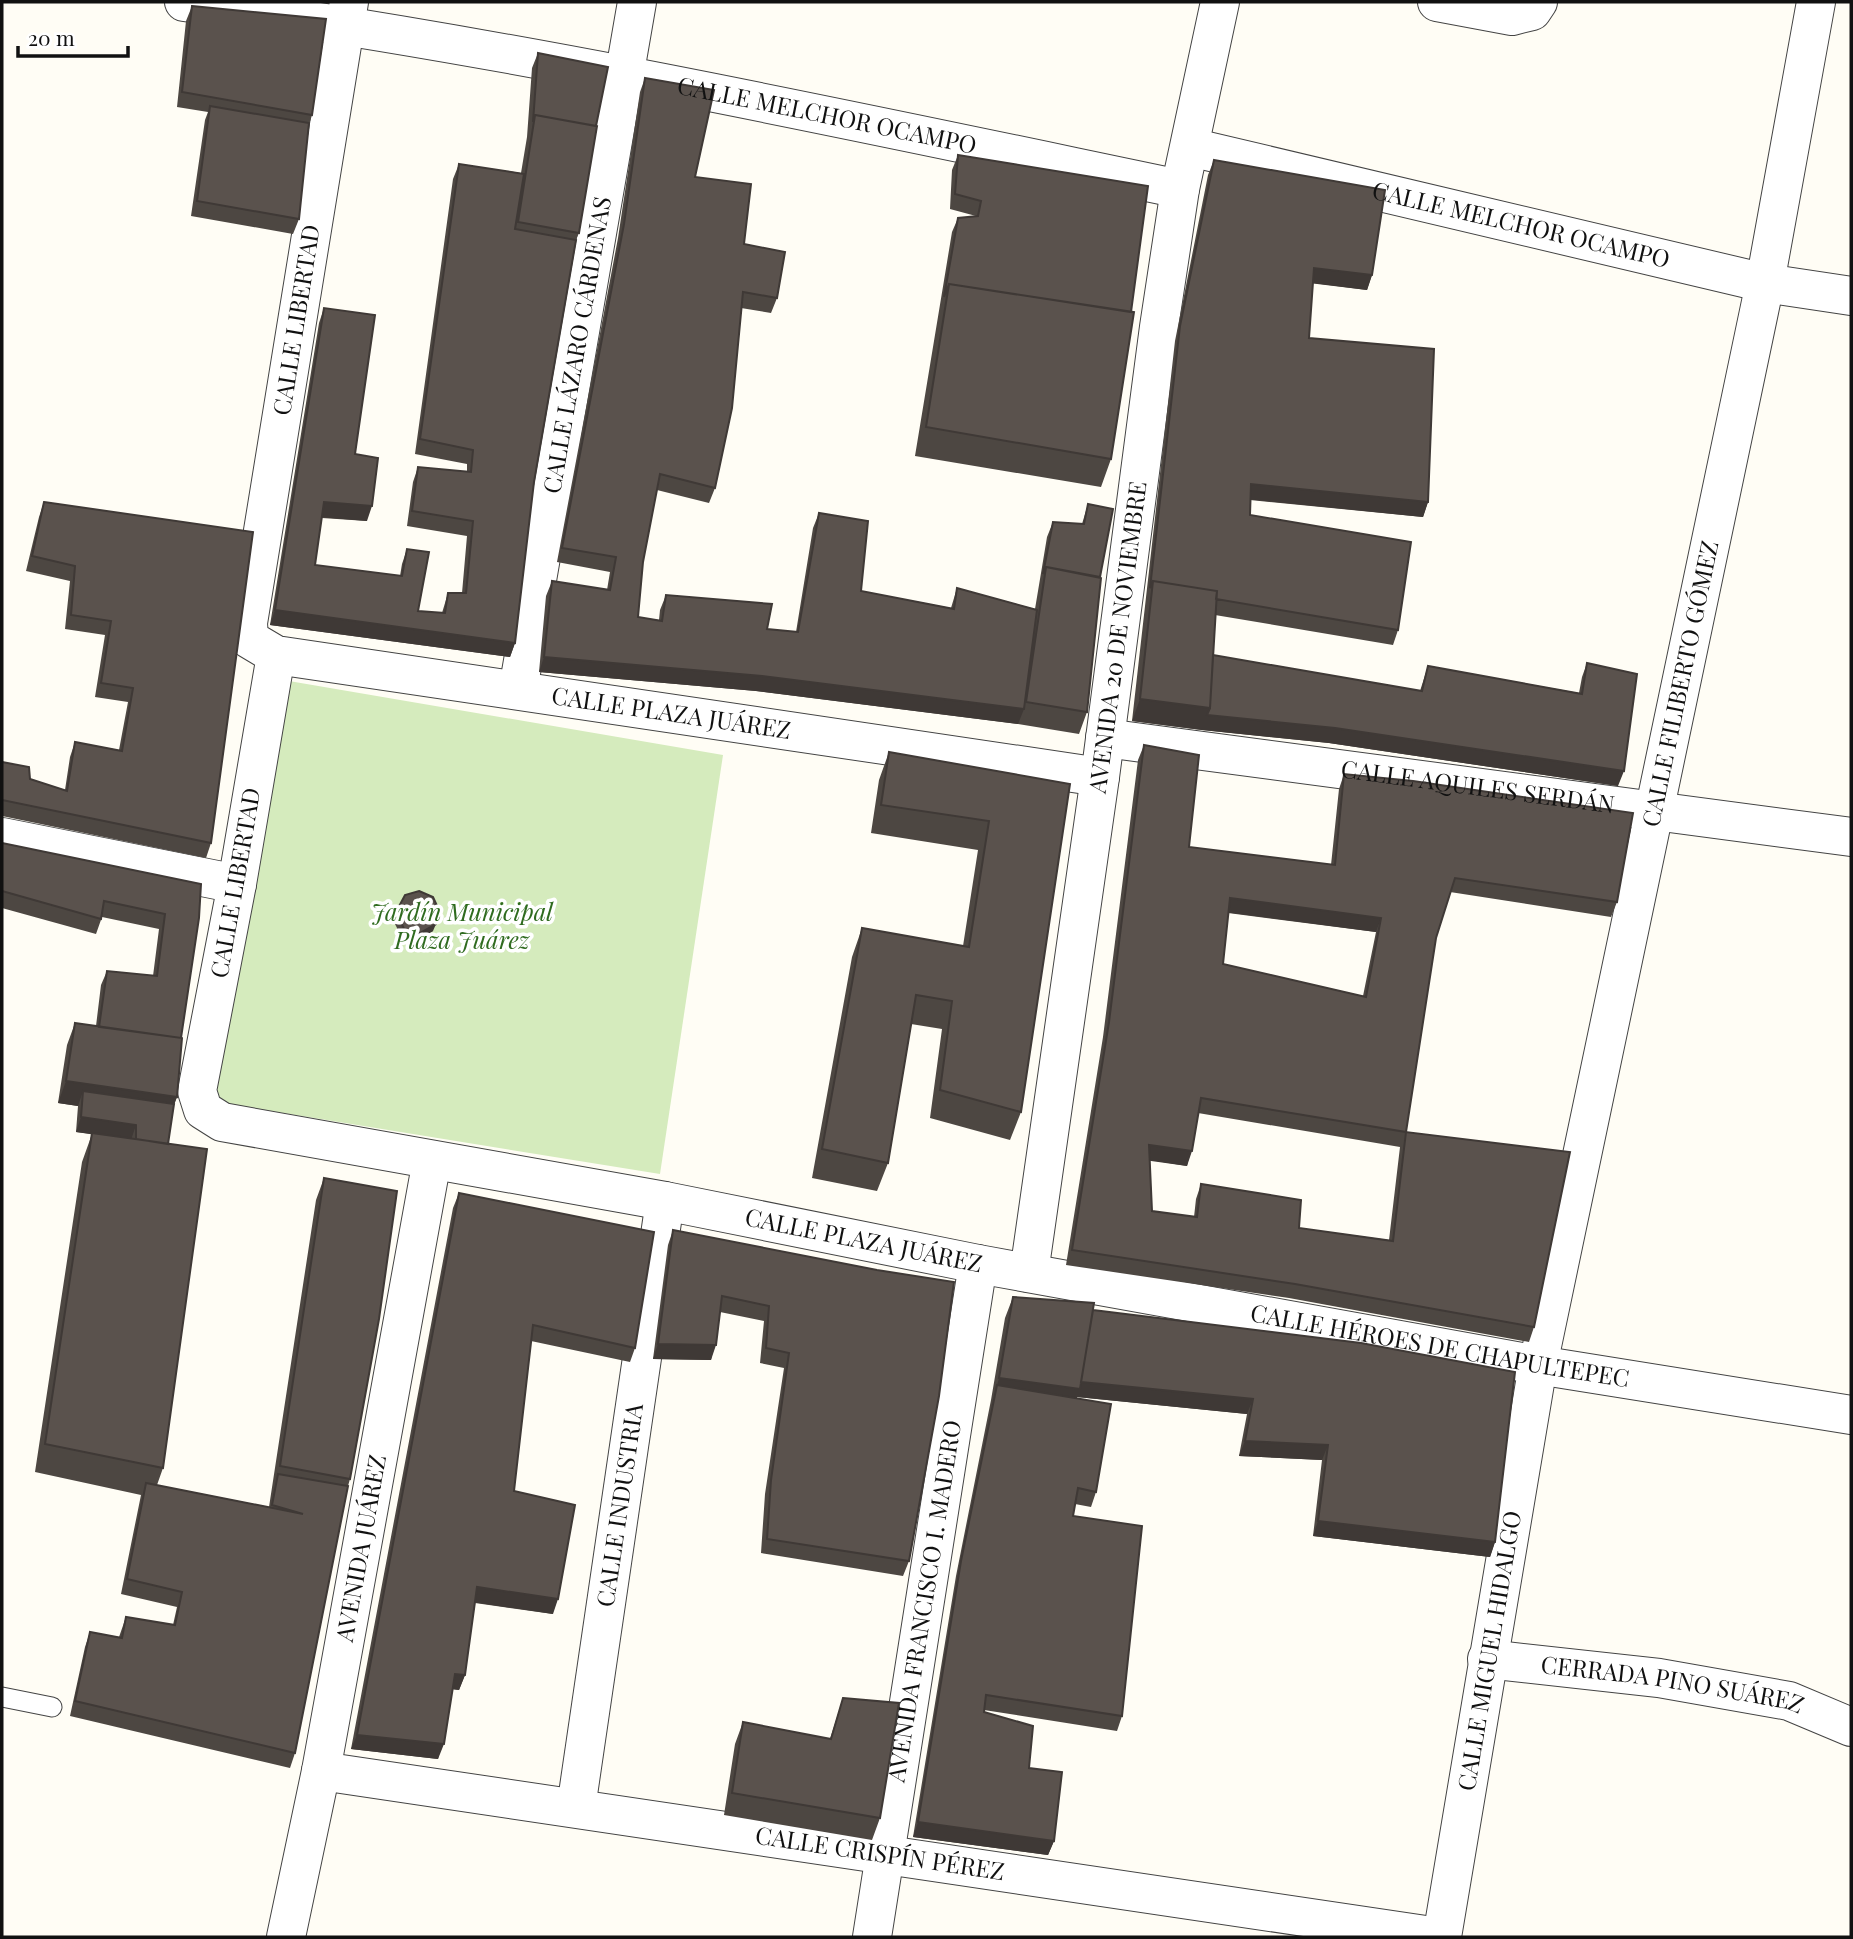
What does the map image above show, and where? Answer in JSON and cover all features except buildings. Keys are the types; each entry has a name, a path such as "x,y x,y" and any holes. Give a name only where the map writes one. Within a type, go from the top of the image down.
{"street":[{"name":"CALLE MELCHOR OCAMPO","path":"184,2 347,13 625,74 1180,188"},
{"name":"CALLE LÁZARO CÁRDENAS","path":"518,690 637,2"},
{"name":"AVENIDA 20 DE NOVIEMBRE","path":"1030,1273 1180,188 1220,2"},
{"path":"1437,2 1512,16 1532,11 1538,2"},
{"name":"CALLE FILIBERTO GÓMEZ","path":"1538,1365 1765,283 1816,2"},
{"name":"CALLE LIBERTAD","path":"203,1110 197,1091 237,884 262,647 248,623 347,13"},
{"name":"CALLE MELCHOR OCAMPO","path":"1190,147 1765,283 1851,296"},
{"name":"CALLE PLAZA JUÁREZ","path":"262,647 518,690 1100,777"},
{"name":"CALLE AQUILES SERDÁN","path":"1105,738 1851,837"},
{"path":"2,837 237,884"},
{"name":"CALLE PLAZA JUÁREZ","path":"203,1110 222,1122 665,1201 1030,1273"},
{"name":"AVENIDA JUÁREZ","path":"286,1937 321,1771 432,1160"},
{"name":"CALLE INDUSTRIA","path":"576,1808 665,1201"},
{"name":"AVENIDA FRANCISCO I. MADERO","path":"872,1937 978,1264"},
{"name":"CALLE HÉROES DE CHAPULTEPEC","path":"1030,1273 1538,1365 1851,1415"},
{"name":"CALLE MIGUEL HIDALGO","path":"1441,1937 1538,1365"},
{"name":"CERRADA PINO SUÁREZ","path":"1487,1659 1658,1678 1789,1701 1851,1727"},
{"name":"CALLE CRISPÍN PÉREZ","path":"321,1771 884,1852 1441,1937"}],"lane":[{"path":"2,1697 52,1707"}],"green space":[{"name":"Jardín Municipal Plaza Juárez","path":"289,681 723,755 660,1174 215,1102"}]}
